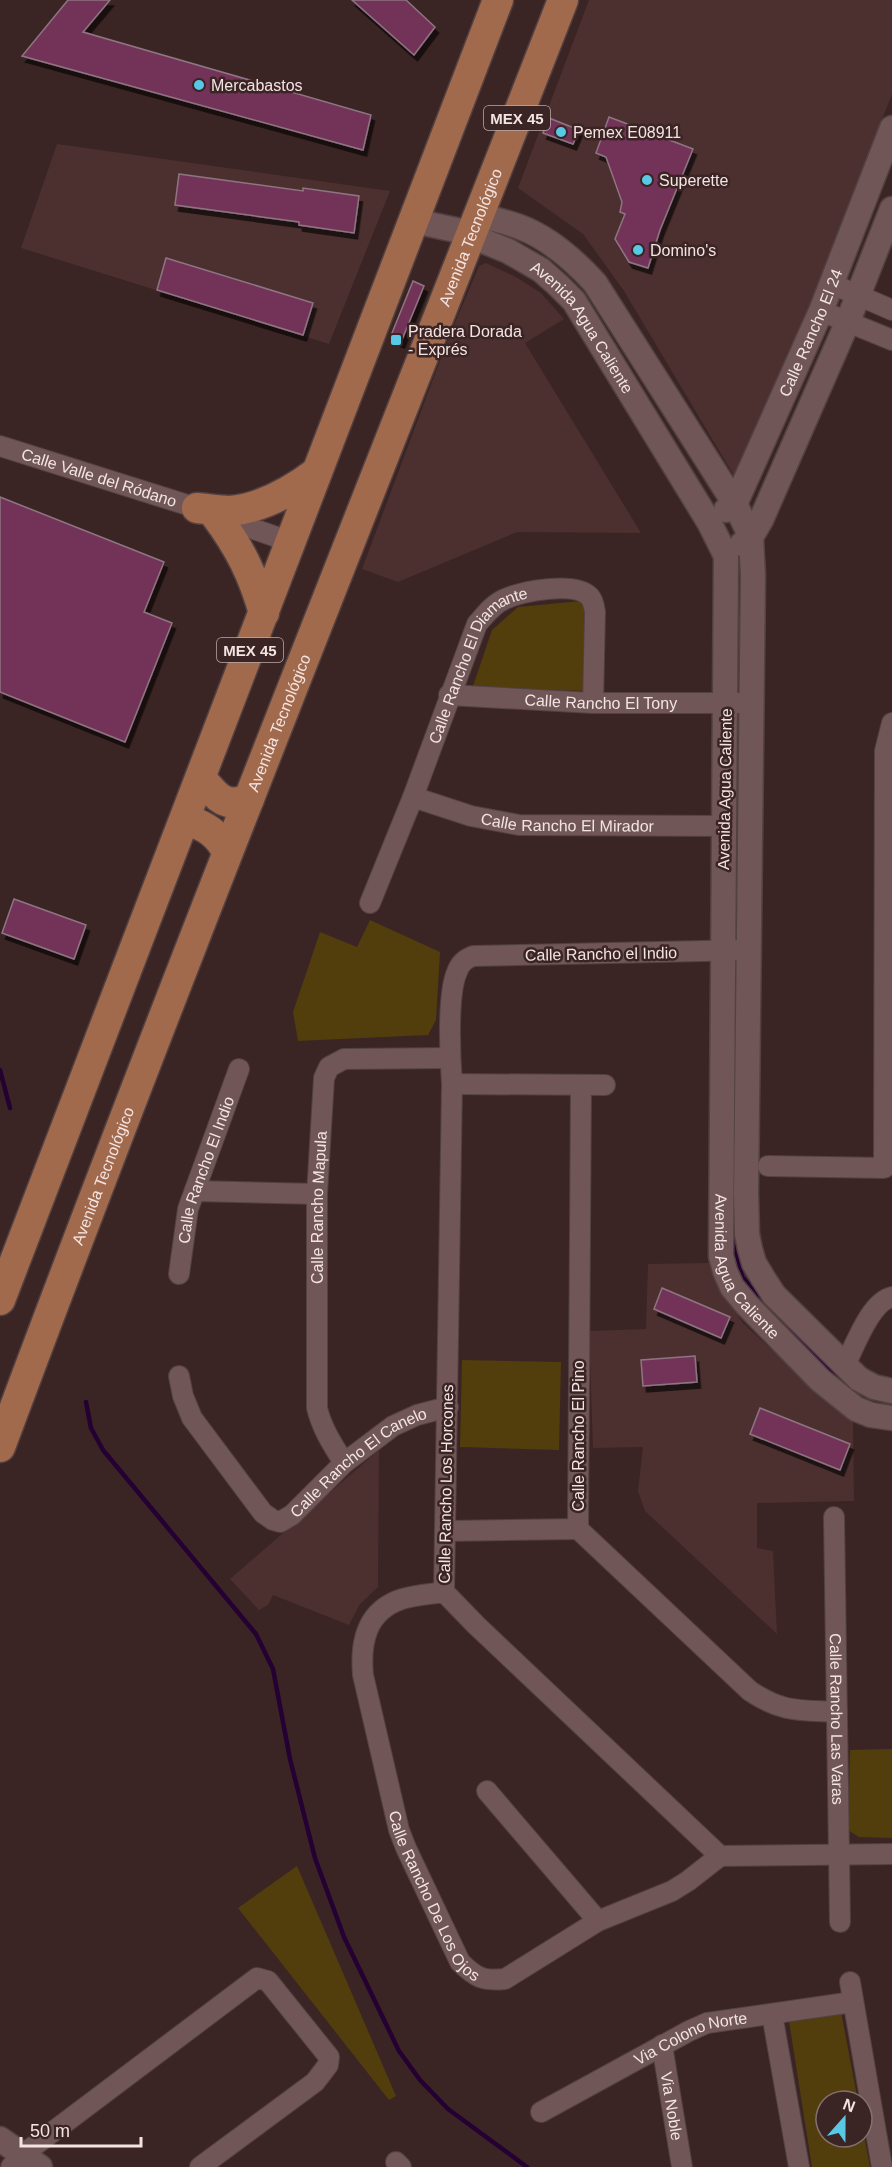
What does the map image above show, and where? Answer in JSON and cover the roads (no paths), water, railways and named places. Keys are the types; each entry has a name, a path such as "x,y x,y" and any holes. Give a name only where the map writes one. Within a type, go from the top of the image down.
{"main road":[{"name":"MEX 45","path":"0,1300 498,0"},
{"name":"Avenida Tecnológico","path":"0,1447 227,852 563,0"},
{"path":"206,512 249,508 277,497 317,472"},
{"path":"206,512 231,536 245,560 255,582 264,613"},
{"path":"201,778 221,800 233,803 249,799"},
{"path":"185,819 212,831 222,840 227,852"}],"street":[{"name":"Calle Rancho El 24","path":"735,504 832,284 892,128"},
{"name":"Calle Rancho El 24","path":"726,556 751,537 761,520 848,321 892,209"},
{"name":"Avenida Agua Caliente","path":"414,221 456,230 475,225 521,227 542,238 576,262 595,283 735,504 751,537 747,1234 754,1263 774,1295 859,1379 874,1387 892,1391"},
{"name":"Avenida Agua Caliente","path":"475,225 508,251 533,265 574,301 709,522 726,556 721,1256 732,1287 820,1380 856,1409 871,1415 892,1418"},
{"path":"832,284 892,310"},
{"path":"821,310 892,340"},
{"name":"Calle Valle del Ródano","path":"0,446 206,512 291,542"},
{"path":"709,522 735,504"},
{"name":"Calle Rancho El Diamante","path":"370,903 477,624 488,611 504,599 529,592 562,588 581,591 592,600 595,612 593,703"},
{"name":"Calle Rancho El Tony","path":"449,695 593,703 751,703"},
{"path":"768,1166 884,1167 885,751 892,723"},
{"name":"Calle Rancho El Mirador","path":"412,797 471,816 519,825 724,826"},
{"name":"Calle Rancho el Indio","path":"459,968 462,962 473,956 748,950"},
{"name":"Calle Rancho Los Horcones","path":"459,968 453,988 450,1058 452,1084 444,1592 720,1856"},
{"name":"Calle Rancho Mapula","path":"344,1463 326,1435 317,1408 317,1194 323,1083 329,1067 344,1059 450,1058"},
{"name":"Calle Rancho El Indio","path":"179,1274 185,1225 239,1069"},
{"path":"452,1084 605,1085"},
{"name":"Calle Rancho El Pino","path":"581,1086 578,1529 750,1691 768,1703 779,1707 837,1712"},
{"path":"195,1191 317,1194"},
{"path":"845,1365 873,1311 880,1303 892,1297"},
{"name":"Calle Rancho El Canelo","path":"179,1376 183,1396 192,1418 263,1513 273,1520 280,1521 292,1515 344,1463 404,1420 448,1407"},
{"name":"Calle Rancho Las Varas","path":"834,1517 840,1922"},
{"path":"446,1531 578,1529"},
{"name":"Calle Rancho De Los Ojos","path":"444,1592 403,1599 382,1611 368,1627 361,1654 363,1675 399,1830 460,1962 472,1974 487,1981 505,1979 516,1974 598,1921 672,1891 720,1856"},
{"path":"487,1791 598,1921"},
{"path":"720,1856 892,1854"},
{"path":"0,2139 24,2163 257,1978 261,1978 268,1981 329,2057 328,2065 315,2082 200,2167"},
{"path":"850,1982 882,2167"},
{"name":"Via Colono Norte","path":"541,2112 662,2045 707,2023 853,2002"},
{"path":"772,2014 799,2167"},
{"name":"Via Noble","path":"662,2045 682,2167"}],"waterway":[{"path":"735,1096 736,970"},
{"path":"0,1070 10,1108"},
{"path":"735,1212 734,1242 742,1277 765,1302"},
{"path":"775,1313 830,1371 844,1380"},
{"path":"86,1402 91,1428 103,1450 256,1634 273,1669 290,1759 315,1858 344,1937 399,2051 420,2080 448,2109 527,2167"}],"place":[{"name":"Mercabastos","path":"199,85"},
{"name":"Pemex E08911","path":"561,132"},
{"name":"Superette","path":"647,180"},
{"name":"Domino's","path":"638,250"},
{"name":"Pradera Dorada - Exprés","path":"396,340"}]}
